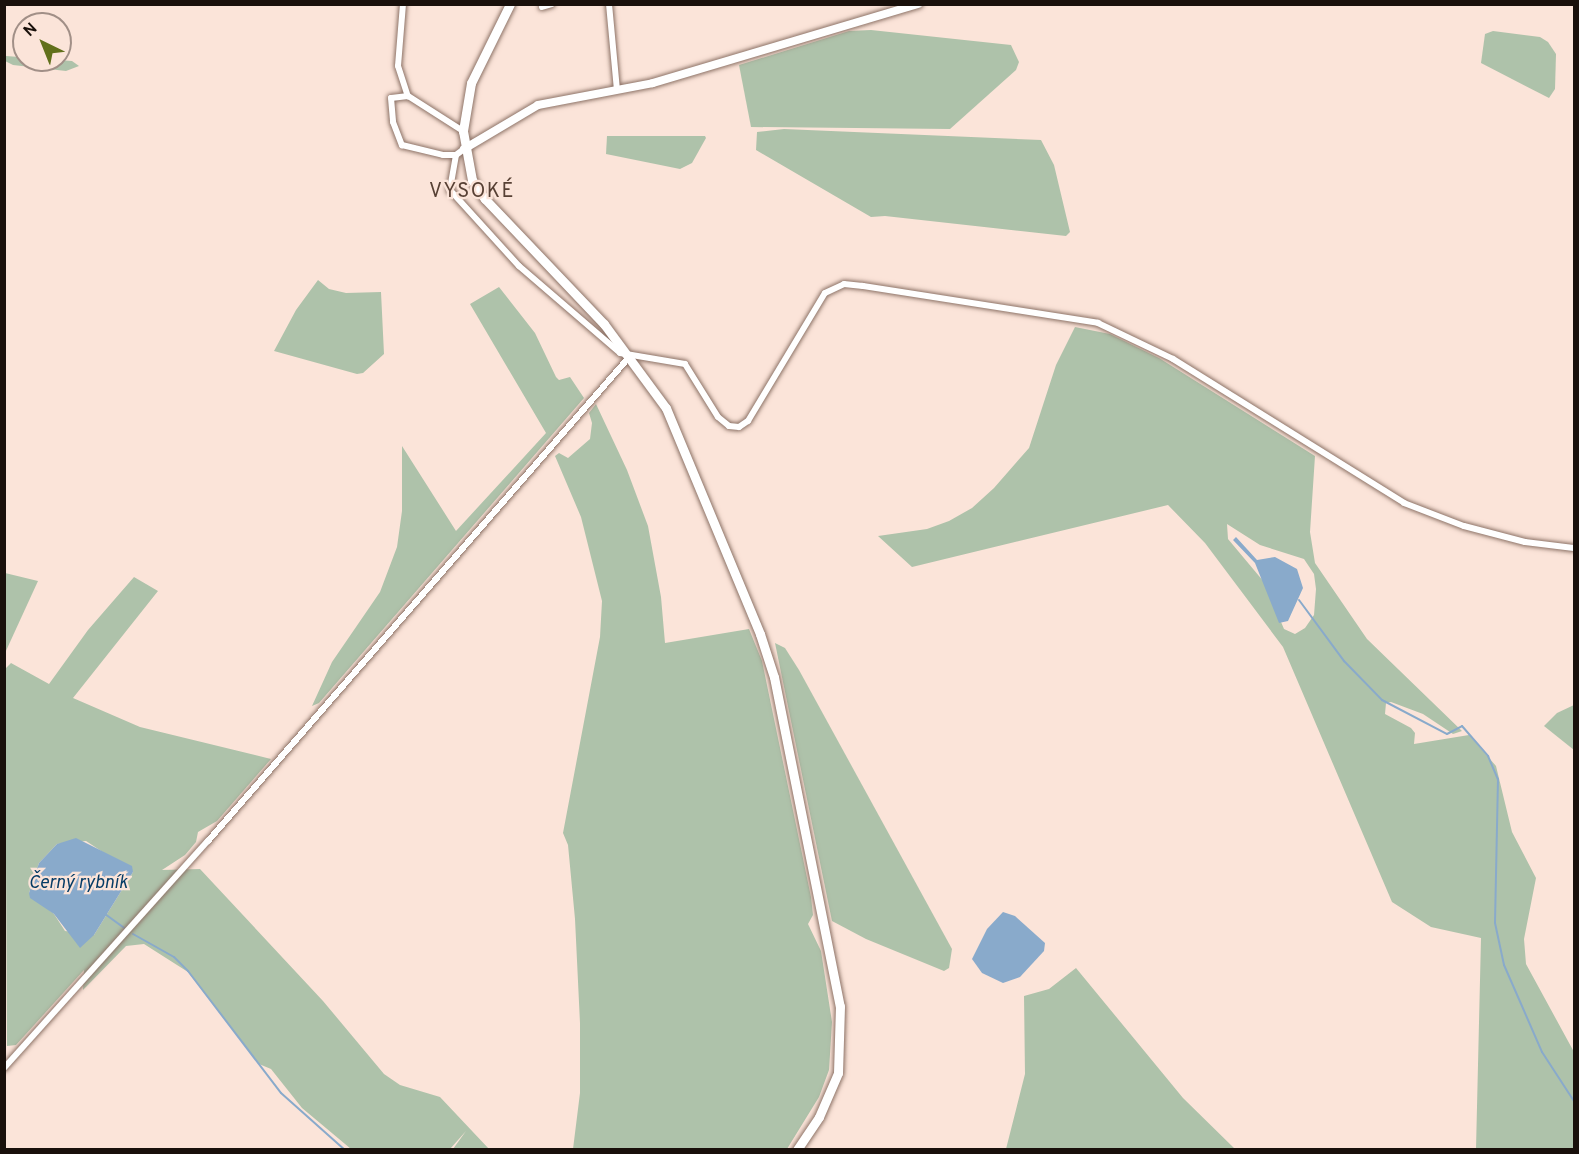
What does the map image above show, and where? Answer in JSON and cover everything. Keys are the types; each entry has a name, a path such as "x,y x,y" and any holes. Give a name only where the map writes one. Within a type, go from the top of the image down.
{"main road":[{"path":"510,4 471,83 460,152 472,180 485,199 630,355 666,408 684,444 760,634 777,688 837,976 841,1018 838,1073 819,1117 797,1149"}],"street":[{"path":"403,4 397,58 408,96"},
{"path":"542,7 552,4"},
{"path":"609,4 617,90"},
{"path":"463,131 408,96 396,96 390,103 402,145 460,152 538,105 653,83 918,4"},
{"path":"460,152 450,190 519,266 620,353 685,364 718,417 729,426 739,427 748,421 825,293 844,284 1075,318 1127,334 1173,359 1404,503 1464,526 1525,542 1575,548"},
{"path":"4,1068 216,832 630,355"}],"green space":[{"path":"871,30 1011,45 1019,62 1016,70 950,129 751,127 739,65 849,31"},
{"path":"1493,31 1540,37 1548,42 1556,54 1555,89 1549,98 1481,63 1485,34"},
{"path":"6,56 12,56 12,64 5,61"},
{"path":"72,61 79,66 72,69"},
{"path":"784,129 1041,140 1054,165 1070,232 1066,236 885,216 871,217 756,150 757,132"},
{"path":"607,136 705,136 706,138 692,163 680,169 606,154"},
{"path":"318,280 329,289 346,293 381,292 384,354 363,373 357,374 274,351 296,310"},
{"path":"499,287 535,333 556,377 559,380 570,377 584,398 319,703 312,706 332,662 380,592 397,547 402,511 402,446 456,531 546,433 470,304"},
{"path":"1075,327 1110,334 1159,358 1315,456 1310,532 1315,563 1367,639 1462,731 1453,734 1423,714 1391,702 1386,703 1385,714 1411,728 1415,733 1414,744 1469,735 1496,766 1512,832 1536,878 1524,939 1526,964 1574,1052 1574,1149 1476,1149 1481,938 1431,927 1392,902 1283,647 1205,543 1168,505 912,567 878,536 927,529 949,521 972,508 994,488 1029,448 1056,365","holes":["1227,524 1260,545 1304,559 1314,574 1316,589 1314,615 1305,628 1295,634 1284,629 1264,582 1228,539"]},
{"path":"596,404 627,470 648,526 661,597 665,643 749,629 762,661 811,897 813,915 808,924 821,951 832,1022 829,1070 819,1097 787,1149 573,1149 580,1093 580,1023 575,919 568,845 563,833 600,637 602,601 581,517 555,456 559,453 568,458 590,439 592,423 589,413"},
{"path":"4,573 38,581 5,653"},
{"path":"134,577 158,591 73,698 140,727 271,759 217,821 198,832 196,842 185,855 162,870 200,869 323,1001 384,1074 400,1085 440,1097 489,1149 453,1149 466,1131 450,1149 351,1149 302,1108 271,1069 259,1064 188,972 144,944 126,946 83,990 84,970 16,1045 7,1046 5,669 11,663 49,684 88,630","holes":["86,841 133,872 94,935 65,931 54,914 29,893 39,863 57,844"]},
{"path":"775,643 785,648 799,670 952,949 949,968 944,971 866,939 832,921"},
{"path":"1574,705 1574,750 1544,726 1557,713"},
{"path":"1076,968 1183,1098 1235,1149 1006,1149 1025,1074 1024,996 1049,989"}],"water":[{"path":"1236,537 1257,560 1275,557 1297,569 1303,588 1288,621 1279,623 1255,563 1233,540"},
{"name":"Černý rybník","path":"76,838 132,866 133,872 94,935 80,948 54,914 30,898 29,893 39,863 57,844"},
{"path":"1003,912 1015,916 1045,943 1044,951 1020,977 1003,983 982,973 972,959 987,929"}],"waterway":[{"path":"1299,600 1344,661 1382,700 1447,734 1462,726 1488,756 1498,779 1495,923 1504,965 1542,1052 1574,1101"},
{"path":"105,914 127,930"},
{"path":"133,934 174,957 188,971 281,1093 345,1150"}],"district":[{"name":"VYSOKÉ","path":"472,192"}]}
